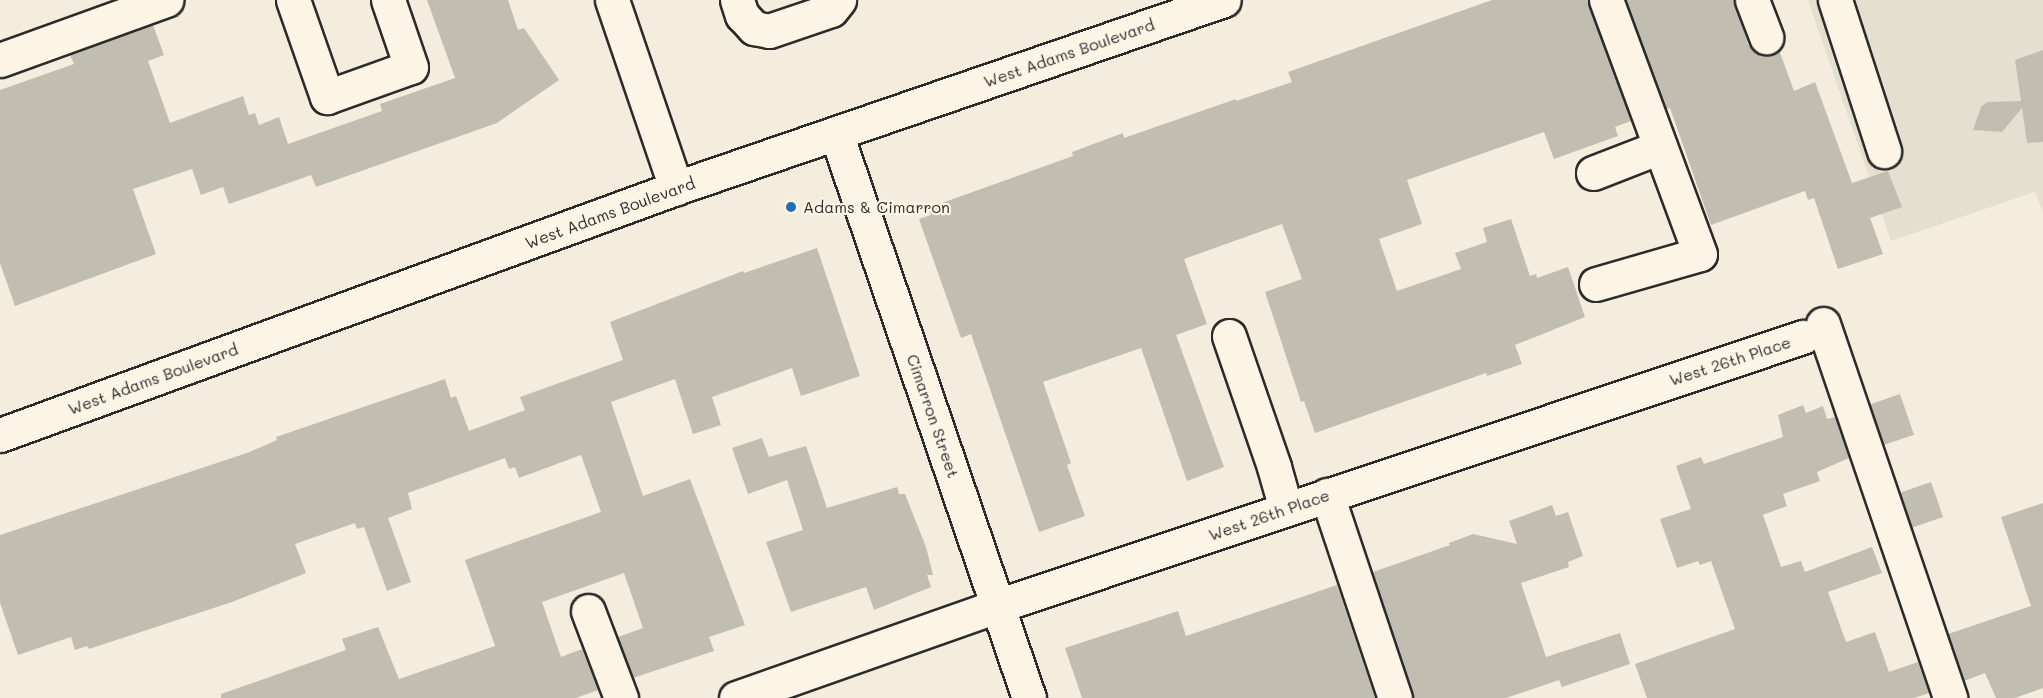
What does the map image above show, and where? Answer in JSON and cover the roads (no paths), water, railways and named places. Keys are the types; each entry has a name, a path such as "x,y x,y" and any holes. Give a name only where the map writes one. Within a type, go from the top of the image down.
{"street":[{"path":"0,60 166,0"},
{"path":"293,0 327,97 411,67 388,0"},
{"path":"612,0 676,188"},
{"path":"737,0 742,15 754,28 769,31 831,10 839,0"},
{"name":"West Adams Boulevard","path":"0,435 676,188 1224,0"},
{"path":"1596,284 1700,254 1606,0"},
{"path":"1752,0 1766,38"},
{"path":"1835,0 1884,151"},
{"name":"Cimarron Street","path":"836,133 1029,698"},
{"path":"1593,173 1660,147"},
{"name":"West 26th Place","path":"736,698 997,606 1813,331 1950,698"},
{"path":"1229,336 1286,509"},
{"path":"1327,495 1395,698"},
{"path":"588,611 621,698"}],"place":[{"name":"Adams & Cimarron","path":"791,207"}]}
